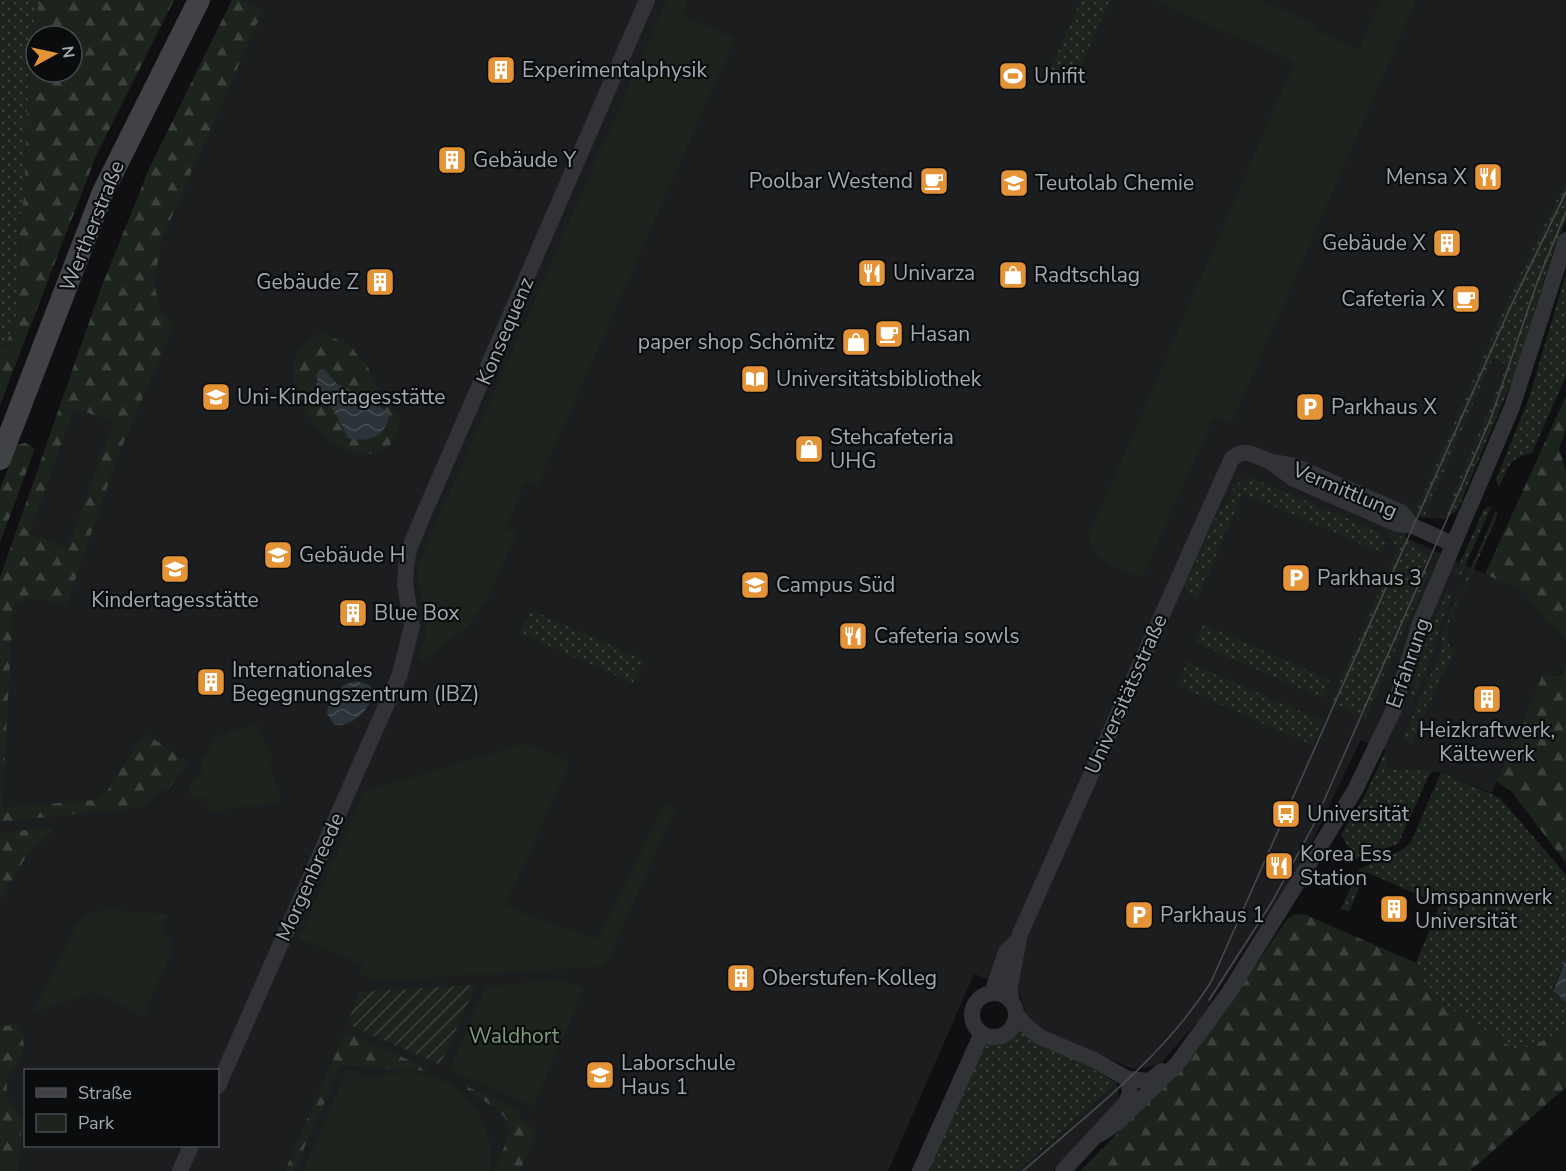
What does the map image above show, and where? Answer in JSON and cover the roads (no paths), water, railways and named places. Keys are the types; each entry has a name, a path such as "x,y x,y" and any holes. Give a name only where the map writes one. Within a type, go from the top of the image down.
{"main road":[{"name":"Wertherstraße","path":"0,459 103,192 199,0"}],"street":[{"name":"Konsequenz","path":"402,669 412,626 405,584 409,550 647,0"},
{"name":"Erfahrung","path":"1184,1052 1230,991 1355,790 1398,698 1420,623 1512,407 1566,240"},
{"name":"Vermittlung","path":"1241,453 1255,454 1272,462 1294,479 1397,524 1413,526 1453,544"},
{"name":"Universitätsstraße","path":"992,993 1006,952 1017,941 1228,464 1232,458 1241,453"},
{"name":"Morgenbreede","path":"219,1084 402,669"},
{"name":"Universitätsstraße","path":"1014,1007 1010,986 1017,959 1017,941"},
{"path":"1014,1007 1016,1021 1006,1034 990,1037 982,1033 974,1023 973,1010 980,998 999,993 1014,1007 1024,1024 1040,1037 1092,1059 1128,1079 1149,1081 1184,1052"},
{"path":"920,1171 982,1033"},
{"path":"1100,1134 1118,1122 1178,1064 1184,1052"},
{"path":"1063,1171 1100,1134 1128,1099 1128,1079"},
{"path":"180,1171 191,1147"}],"water":[{"path":"324,369 337,384 372,399 389,415 380,433 369,439 348,438 316,376 319,370"},
{"path":"357,681 369,685 373,690 369,703 354,720 334,725 327,713 330,701 340,688"},
{"path":"1566,960 1566,1002 1553,991"}],"tram line":[{"path":"1023,1171 1148,1060 1192,1010 1211,982 1511,306 1566,192"},
{"path":"1209,1000 1272,902 1313,826 1491,418 1538,280 1566,212"}],"place":[{"name":"Experimentalphysik","path":"501,70"},
{"name":"Unifit","path":"1013,76"},
{"name":"Gebäude Y","path":"452,160"},
{"name":"Mensa X","path":"1488,177"},
{"name":"Poolbar Westend","path":"934,181"},
{"name":"Teutolab Chemie","path":"1014,183"},
{"name":"Gebäude X","path":"1447,243"},
{"name":"Univarza","path":"872,273"},
{"name":"Radtschlag","path":"1013,275"},
{"name":"Gebäude Z","path":"380,282"},
{"name":"Cafeteria X","path":"1466,299"},
{"name":"Hasan","path":"889,334"},
{"name":"paper shop Schömitz","path":"856,342"},
{"name":"Universitätsbibliothek","path":"755,379"},
{"name":"Uni-Kindertagesstätte","path":"216,397"},
{"name":"Parkhaus X","path":"1310,407"},
{"name":"Stehcafeteria UHG","path":"809,449"},
{"name":"Gebäude H","path":"278,555"},
{"name":"Kindertagesstätte","path":"175,569"},
{"name":"Parkhaus 3","path":"1296,578"},
{"name":"Campus Süd","path":"755,585"},
{"name":"Blue Box","path":"353,613"},
{"name":"Cafeteria sowls","path":"853,636"},
{"name":"Internationales Begegnungszentrum (IBZ)","path":"211,682"},
{"name":"Heizkraftwerk, Kältewerk","path":"1487,699"},
{"name":"Universität","path":"1286,814"},
{"name":"Korea Ess Station","path":"1279,866"},
{"name":"Umspannwerk Universität","path":"1394,909"},
{"name":"Parkhaus 1","path":"1139,915"},
{"name":"Oberstufen-Kolleg","path":"741,978"},
{"name":"Laborschule Haus 1","path":"600,1075"}],"park label":[{"name":"Waldhort","path":"514,1036"}]}
